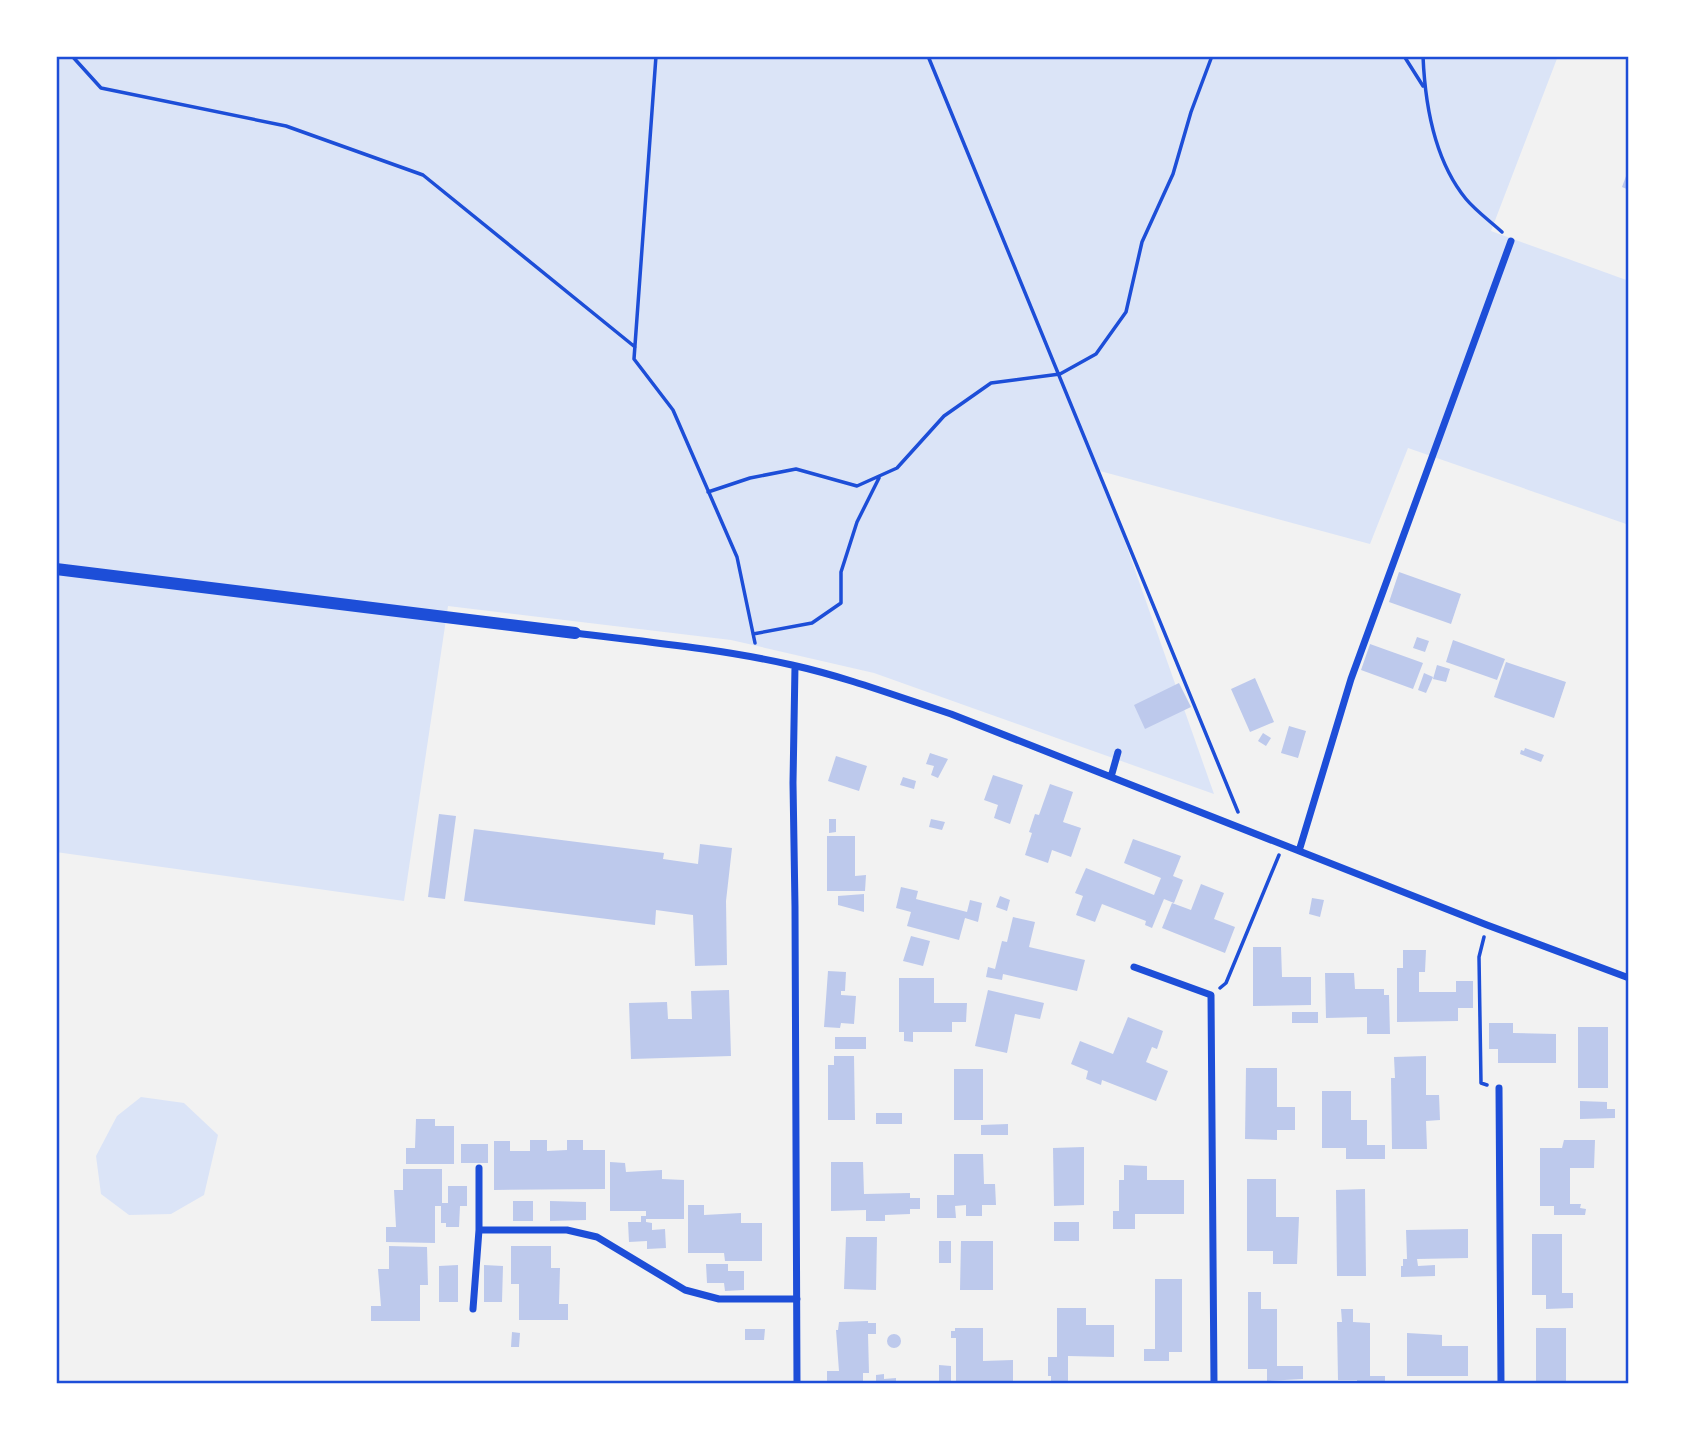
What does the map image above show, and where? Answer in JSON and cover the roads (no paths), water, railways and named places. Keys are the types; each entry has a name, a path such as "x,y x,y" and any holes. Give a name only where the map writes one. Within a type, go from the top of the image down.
{"street":[{"path":"1299,851 1351,679 1511,241"},
{"path":"56,569 716,650 795,666 951,714 1487,925 1629,978"},
{"path":"795,666 793,783 797,1384"},
{"path":"1111,777 1118,752"},
{"path":"1134,967 1211,995 1214,1384"},
{"path":"1499,1088 1501,1384"},
{"path":"473,1309 479,1230 479,1168"},
{"path":"479,1230 567,1230 597,1237 685,1290 719,1299 797,1299"}]}
